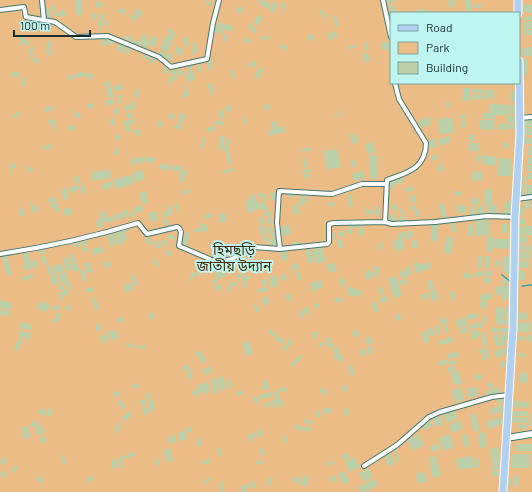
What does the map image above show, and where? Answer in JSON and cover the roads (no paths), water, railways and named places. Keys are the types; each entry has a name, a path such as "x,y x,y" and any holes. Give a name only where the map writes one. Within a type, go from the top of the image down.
{"main road":[{"path":"518,0 518,12"},
{"path":"503,492 513,328 515,217 520,118 519,84"},
{"path":"506,438 532,434"}],"street":[{"path":"42,0 44,20"},
{"path":"0,10 24,7 26,17 55,22 76,37 108,36 159,58 171,67 207,59 213,22 219,0"},
{"path":"383,0 390,32"},
{"path":"385,222 386,180 413,170 419,165 426,151 426,143 400,99 395,84"},
{"path":"520,118 532,117"},
{"path":"280,248 277,223 279,191 332,194 362,184 385,184"},
{"path":"516,199 532,197"},
{"path":"0,254 44,247 106,233 138,223 147,234 177,227 182,232 179,246 212,260 228,260 253,247 280,248 327,244 329,238 329,224 334,223 385,222 392,224 435,222 486,216 515,217"},
{"path":"364,466 396,445 429,417 440,412 485,399 508,395"}],"waterway":[{"path":"502,275 511,282"},
{"path":"522,286 532,285"}],"park label":[{"name":"হিমছড়ি জাতীয় উদ্যান","path":"234,258"}]}
